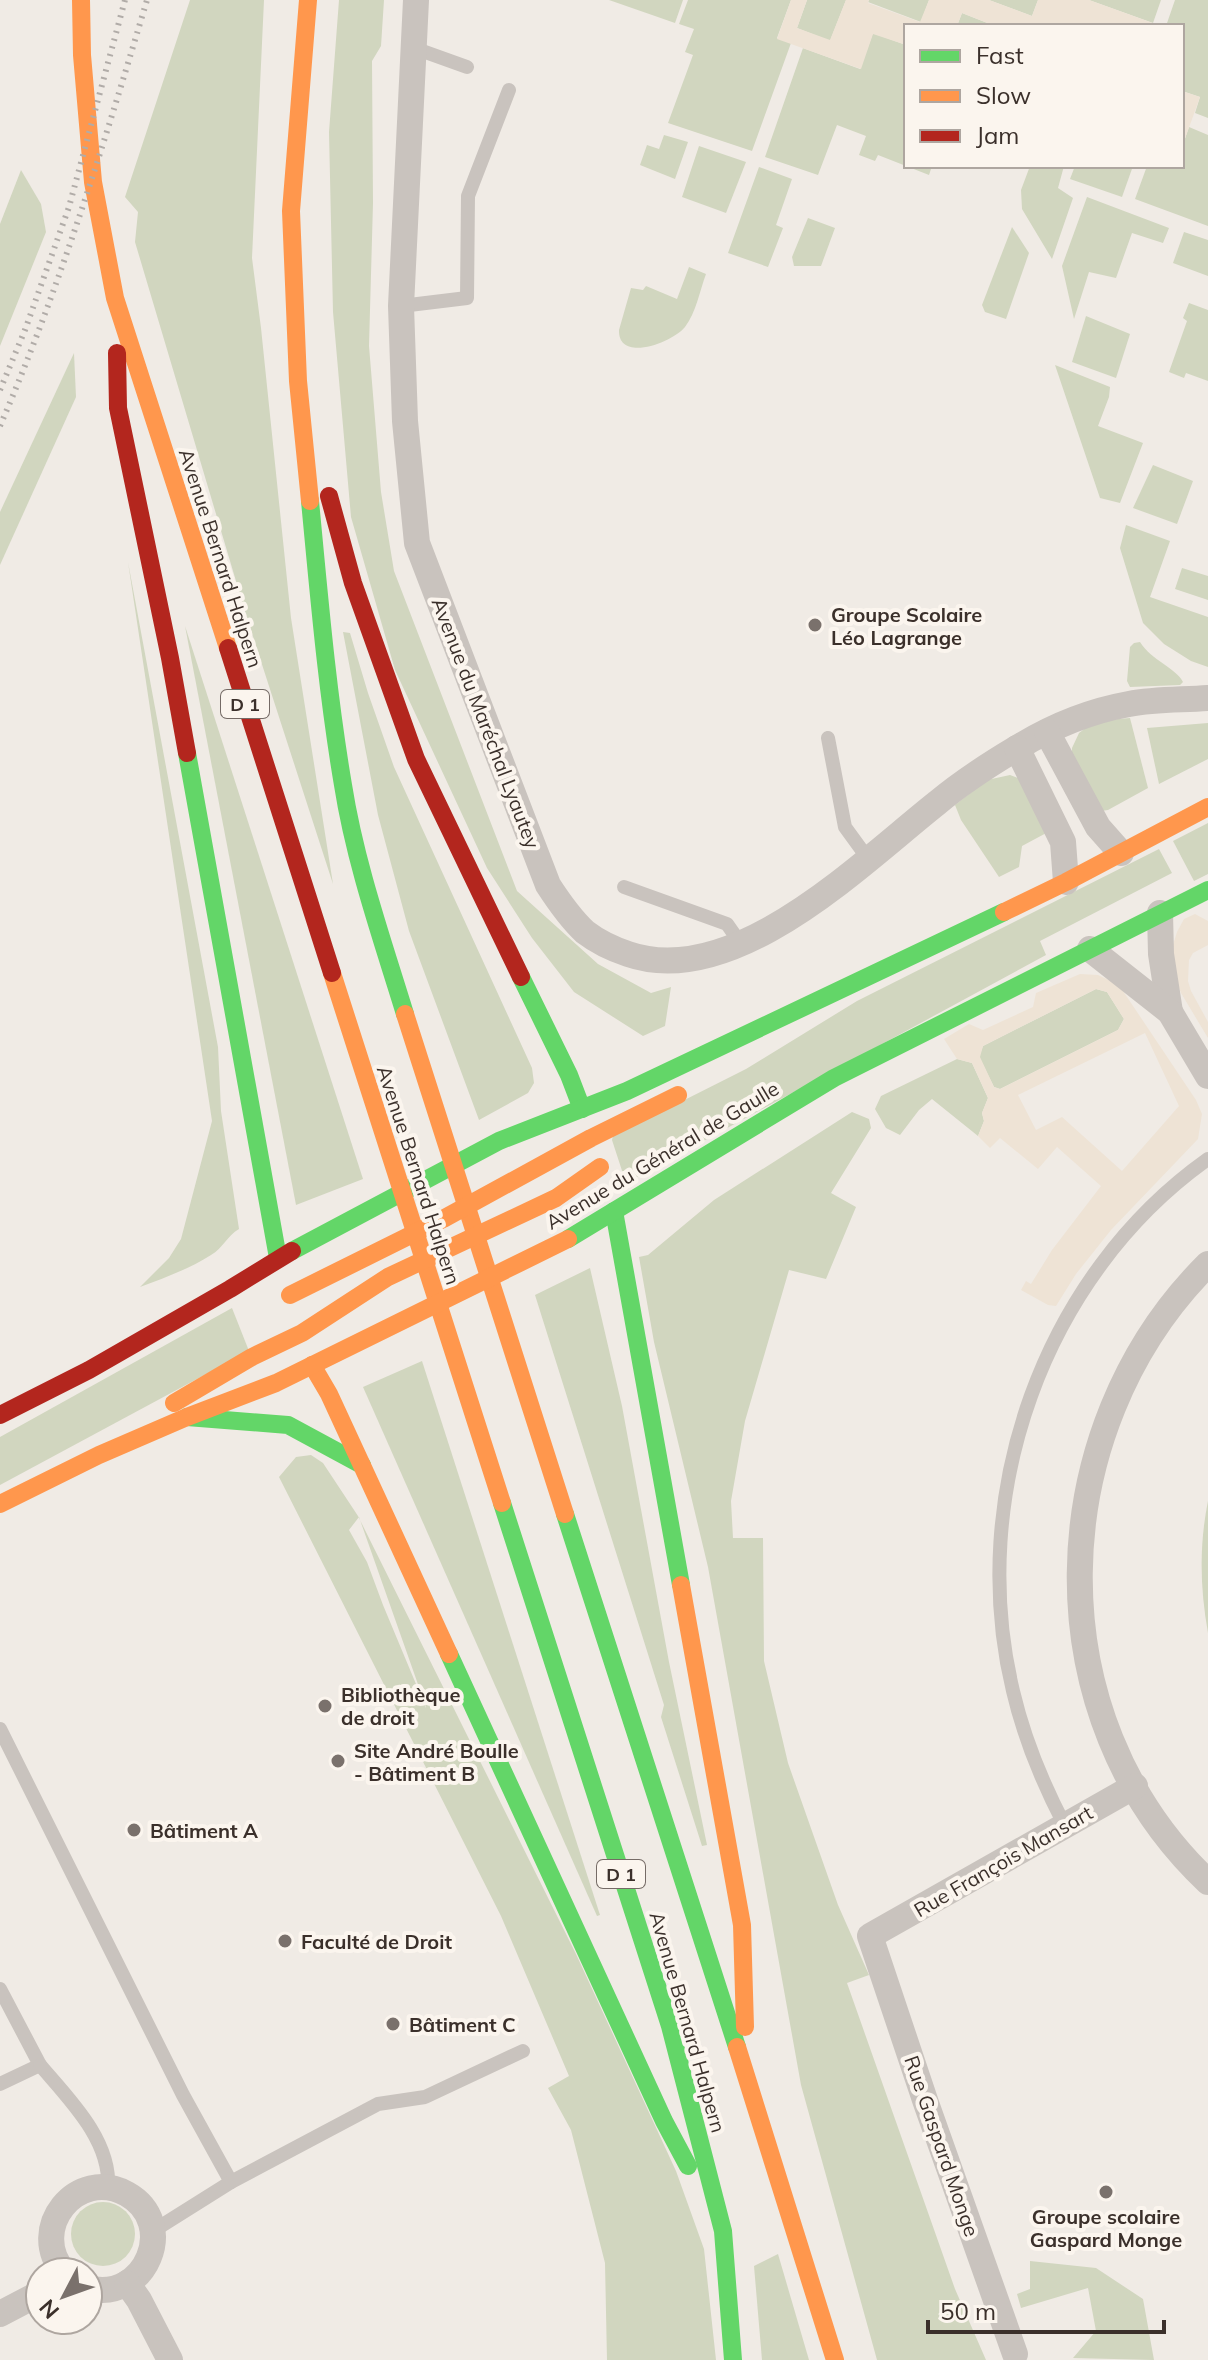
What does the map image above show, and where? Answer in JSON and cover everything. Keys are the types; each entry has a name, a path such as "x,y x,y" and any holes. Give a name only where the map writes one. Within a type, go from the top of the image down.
{"main road":[{"name":"Avenue Bernard Halpern","path":"81,0 82,55 93,182 115,298 670,2026 723,2231 733,2360"},
{"name":"Avenue Bernard Halpern","path":"308,0 291,211 298,381 319,599 343,787 368,892 426,1083 835,2360"},
{"path":"115,298 118,408 170,658 278,1258 312,1365 329,1394 664,2121 723,2231"},
{"path":"298,381 353,583 416,759 569,1075 607,1189 742,1925 747,2078"},
{"path":"0,1415 89,1370 278,1258 499,1141 582,1109 748,1035 1066,882 1208,807"},
{"name":"Avenue du Général de Gaulle","path":"0,1504 99,1455 266,1387 580,1233 607,1189 1160,913 1205,895"},
{"path":"724,1066 748,1035"},
{"path":"99,1455 177,1400 252,1357 296,1314 443,1219 591,1138 692,1088"},
{"path":"296,1314 388,1277 556,1198 607,1189"},
{"path":"187,1417 288,1425 362,1465"}],"street":[{"name":"Avenue du Maréchal Lyautey","path":"416,0 401,306 405,421 417,543 548,885 566,912 587,934 612,949 643,959 678,961 711,955 741,944 801,910 869,860 939,801 1017,748 1047,732 1080,717 1130,704 1208,698"},
{"path":"1047,732 1098,827 1121,853"},
{"path":"1017,748 1063,842 1066,882"},
{"path":"1160,913 1161,954 1170,1012"},
{"path":"1090,949 1170,1012 1208,1076"},
{"path":"1208,1264 1167,1310 1139,1353 1098,1445 1082,1519 1080,1595 1088,1658 1104,1719 1135,1786 1171,1840 1208,1882"},
{"name":"Rue François Mansart","path":"870,1936 1135,1786"},
{"name":"Rue Gaspard Monge","path":"870,1936 1015,2354"},
{"path":"54,2256 51,2233 55,2217 76,2194 92,2188 108,2187 138,2201 148,2215 153,2231 153,2246 148,2261 139,2274 127,2283 104,2290"},
{"path":"127,2283 170,2360"},
{"path":"0,2314 24,2301"}],"lane":[{"path":"414,48 467,67"},
{"path":"401,306 467,298 468,196 509,90"},
{"path":"828,738 845,827 869,860"},
{"path":"624,887 727,924 741,944"},
{"path":"1065,1826 1029,1746 1012,1688 1004,1644 1000,1539 1014,1451 1026,1407 1043,1365 1086,1287 1142,1217 1186,1175 1208,1159"},
{"path":"0,1729 183,2095 231,2182"},
{"path":"0,1989 40,2065 86,2119 109,2170 108,2187"},
{"path":"153,2231 231,2182 378,2104 425,2097 523,2051"},
{"path":"0,2084 40,2065"}],"green space":[{"path":"190,0 264,0 252,258 291,618 333,884 247,618 135,242 138,212 125,197"},
{"path":"339,0 384,0 381,46 372,61 373,203 369,346 381,492 394,571 517,891 598,964 651,993 671,987 665,1026 643,1036 574,992 532,938 487,868 395,670 351,517 333,312 329,132"},
{"path":"609,0 683,0 675,23"},
{"path":"688,0 791,0 777,38 791,43 752,151 668,123 693,55 685,52 694,29 679,24"},
{"path":"807,0 846,0 830,41 797,28"},
{"path":"869,0 929,0 921,22"},
{"path":"989,0 1038,0 1032,16"},
{"path":"1089,0 1161,0 1153,23"},
{"path":"1175,0 1208,0 1208,118 1195,113 1200,97 1184,92 1184,24 1167,24"},
{"path":"962,13 990,24 958,24"},
{"path":"873,33 904,44 904,165 878,155 875,161 859,155 866,136 837,125 818,175 765,157 803,48 860,69"},
{"path":"1189,127 1208,135 1208,226 1135,199 1146,168 1184,168 1184,141"},
{"path":"664,135 688,142 675,179 640,165 647,145 659,149"},
{"path":"699,146 746,162 726,213 682,197"},
{"path":"759,167 792,179 776,225 783,228 768,267 728,253"},
{"path":"911,168 931,168 929,175"},
{"path":"1029,168 1063,168 1058,188 1073,198 1052,259 1022,209 1021,190"},
{"path":"1074,168 1132,168 1122,197 1070,179"},
{"path":"21,170 41,204 46,232 0,346 0,224"},
{"path":"1087,197 1169,228 1163,243 1132,233 1116,278 1089,272 1074,319 1062,266"},
{"path":"808,218 835,228 821,266 794,266 792,257"},
{"path":"1012,227 1029,253 1006,319 985,312 982,305"},
{"path":"1184,232 1208,240 1208,276 1173,263"},
{"path":"689,267 706,274 685,327 658,344 636,348 627,346 621,340 619,330 631,288 643,290 646,286 677,299"},
{"path":"1189,303 1208,310 1208,381 1186,373 1184,378 1169,372 1187,321 1183,318"},
{"path":"1086,316 1130,334 1116,378 1072,362"},
{"path":"74,353 76,397 0,565 0,512"},
{"path":"1055,365 1110,387 1098,426 1143,443 1120,503 1100,498"},
{"path":"1153,465 1193,481 1177,524 1133,508"},
{"path":"1126,525 1170,541 1150,597 1208,617 1208,667 1191,661 1164,644 1143,623 1120,548"},
{"path":"128,562 218,1047 221,1111 239,1229 203,1260 140,1287 169,1258 181,1239 212,1121"},
{"path":"1182,568 1208,576 1208,600 1175,589"},
{"path":"185,626 363,1179 296,1205"},
{"path":"343,632 350,633 394,767 532,1068 534,1083 528,1093 479,1120 409,931 378,815"},
{"path":"1140,642 1150,654 1180,677 1183,682 1180,685 1130,687 1127,681 1130,647"},
{"path":"1130,718 1148,788 1101,811 1072,767 1072,748 1079,733 1095,721"},
{"path":"1208,723 1208,759 1159,784 1147,728"},
{"path":"1010,775 1018,778 1050,831 1022,846 1019,867 999,877 961,820 955,805 987,780"},
{"path":"1208,823 1208,874 1194,881 1173,841"},
{"path":"1159,849 1172,873 1040,941 1046,955 626,1183 613,1136 746,1069 857,1001"},
{"path":"1096,989 1107,992 1124,1019 1118,1030 1000,1089 994,1087 979,1057 983,1046"},
{"path":"957,1059 972,1063 988,1098 978,1136 932,1099 919,1110 900,1135 886,1128 875,1109 881,1096"},
{"path":"852,1112 869,1119 871,1128 831,1193 856,1207 826,1279 789,1270 745,1421 731,1501 733,1538 763,1538 764,1661 788,1763 838,1905 869,1975 847,1983 955,2289 986,2360 877,2360 801,2085 708,1567 654,1342 639,1257 648,1255 714,1200"},
{"path":"590,1268 622,1406 669,1662 707,1845 702,1846 661,1717 664,1705 535,1295"},
{"path":"232,1308 249,1351 0,1485 0,1437"},
{"path":"422,1361 600,1915 597,1916 363,1387"},
{"path":"311,1455 323,1463 359,1517 349,1530 367,1562 426,1708 360,1520 576,1954 676,2171 704,2249 716,2360 607,2360 605,2263 571,2130 548,2088 569,2076 501,1916 279,1477 296,1457"},
{"path":"1208,1501 1208,1633 1202,1567"},
{"path":"103,2202 126,2211 134,2228 130,2252 121,2261 104,2266 104,2256 79,2256 71,2234 80,2211"},
{"path":"778,2254 809,2360 762,2360 754,2266"},
{"path":"1030,2261 1096,2268 1143,2299 1154,2360 1073,2358 1096,2331 1088,2288 1021,2308 1017,2294 1030,2289"}],"shaded area":[{"path":"791,0 807,0 797,28 830,40 846,0 869,0 868,3 920,22 929,0 989,0 1032,16 1038,0 1089,0 1155,24 990,24 962,13 958,24 904,24 904,44 873,34 861,69 777,39"},
{"path":"1184,92 1200,97 1184,141"},
{"path":"1195,914 1208,921 1208,945 1193,953 1189,960 1188,981 1208,1022 1208,1038 1181,993 1172,948 1184,919"},
{"path":"1080,974 1098,975 1113,982 1123,991 1196,1100 1202,1114 1198,1139 1111,1230 1076,1274 1056,1306 1048,1305 1021,1290 1026,1281 1031,1284 1052,1250 1101,1186 1057,1147 1038,1169 1000,1138 990,1148 978,1136 988,1098 972,1063 957,1059 944,1039 969,1024 983,1030 1033,1007 1036,993","holes":["1096,989 1107,992 1124,1019 1118,1030 1000,1089 994,1087 980,1057 983,1046","1145,1033 1179,1106 1122,1171 1062,1117 1036,1130 1018,1095"]}],"railway":[{"path":"0,390 69,207 125,0"},
{"path":"0,426 62,268 147,0"}],"traffic: fast":[{"path":"310,501 328,679 348,814 370,900 405,1014"},
{"path":"187,753 278,1258"},
{"path":"568,1239 834,1078 1208,890"},
{"path":"292,1251 499,1141 627,1091 1004,912"},
{"path":"521,977 569,1075 582,1109"},
{"path":"614,1211 681,1585"},
{"path":"187,1417 288,1425 362,1465"},
{"path":"502,1503 670,2026 723,2231 733,2360"},
{"path":"565,1514 737,2047"},
{"path":"449,1654 664,2121 688,2166"}],"traffic: slow":[{"path":"81,0 82,55 93,182 115,298 228,648"},
{"path":"308,0 291,211 298,381 310,501"},
{"path":"1004,912 1208,807"},
{"path":"332,973 502,1503"},
{"path":"405,1014 565,1514"},
{"path":"290,1295 443,1219 591,1138 678,1095"},
{"path":"174,1403 252,1357 302,1333 388,1277 556,1198 600,1167"},
{"path":"0,1504 99,1455 276,1383 568,1239"},
{"path":"312,1365 329,1394 449,1654"},
{"path":"681,1585 742,1925 745,2027"},
{"path":"737,2047 835,2360"}],"traffic: jam":[{"path":"117,353 118,408 187,753"},
{"path":"329,496 353,583 416,759 521,977"},
{"path":"228,648 332,973"},
{"path":"0,1415 89,1370 292,1251"}],"place":[{"name":"Groupe Scolaire Léo Lagrange","path":"815,625"},
{"name":"Bibliothèque de droit","path":"325,1706"},
{"name":"Site André Boulle - Bâtiment B","path":"338,1761"},
{"name":"Bâtiment A","path":"134,1830"},
{"name":"Faculté de Droit","path":"285,1941"},
{"name":"Bâtiment C","path":"393,2024"},
{"name":"Groupe scolaire Gaspard Monge","path":"1106,2192"}]}
